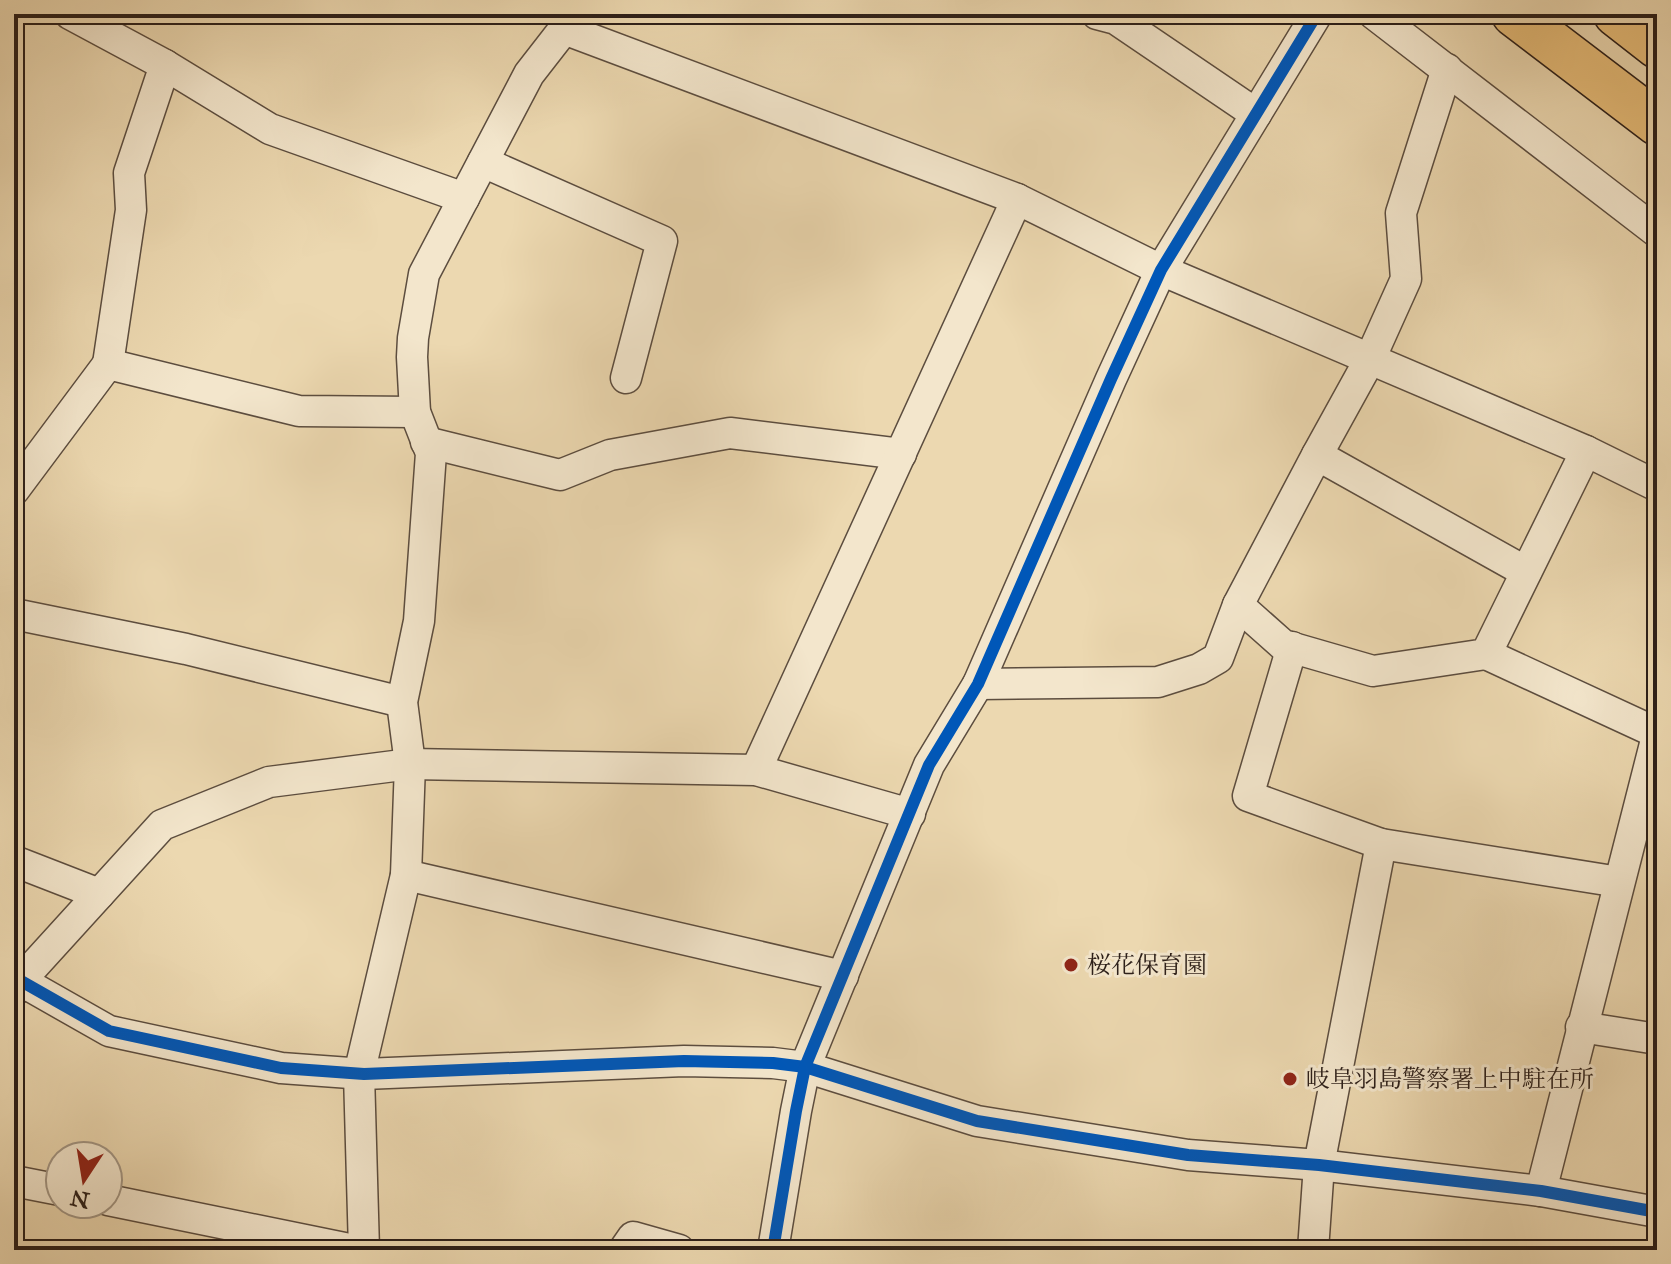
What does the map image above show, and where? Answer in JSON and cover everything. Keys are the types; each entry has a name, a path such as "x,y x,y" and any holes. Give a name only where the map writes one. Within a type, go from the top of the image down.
{"highway":[{"path":"1514,14 1657,123"},
{"path":"1616,14 1657,46"}],"street":[{"path":"70,14 165,65 270,129 464,198"},
{"path":"1097,14 1116,19 1256,114"},
{"path":"773,1250 805,1067 929,765 978,684 1161,270 1317,14"},
{"path":"1374,14 1657,232"},
{"path":"364,1250 359,1074 406,875 410,764 402,702 419,621 431,453 415,412 413,338 424,274 529,74 565,21 1017,199 1161,270 1586,451 1657,486"},
{"path":"14,490 108,364 131,210 129,173 165,65"},
{"path":"978,684 1158,682 1199,669 1218,658 1238,605 1370,359 1406,279 1401,213 1447,69"},
{"path":"483,162 662,241 626,378"},
{"path":"756,770 1017,199"},
{"path":"108,364 299,411 415,412"},
{"path":"426,442 560,475 610,455 730,433 901,454"},
{"path":"1486,654 1586,451"},
{"path":"1317,455 1526,572"},
{"path":"1238,605 1283,645 1373,671 1486,654 1657,734 1541,1191"},
{"path":"14,614 186,649 402,702"},
{"path":"1292,647 1248,796 1381,844 1619,882"},
{"path":"910,814 756,770 410,764 269,782 162,825 16,983 109,1031 281,1068 359,1074 684,1061 773,1063 805,1067 977,1121 1188,1155 1319,1165 1541,1191 1657,1212"},
{"path":"1313,1250 1319,1165 1381,844"},
{"path":"14,861 99,894"},
{"path":"406,875 843,976"},
{"path":"1581,1027 1657,1039"},
{"path":"14,1181 44,1187"},
{"path":"124,1203 354,1250"},
{"path":"624,1250 633,1237 679,1250"}],"cycle path":[{"path":"773,1250 805,1067 929,765 978,684 1161,270 1317,14"},
{"path":"14,977 109,1031 281,1068 364,1074 684,1061 773,1063 805,1067 977,1121 1188,1155 1319,1165 1541,1191 1657,1212"}],"place":[{"name":"桜花保育園","path":"1071,965"},
{"name":"岐阜羽島警察署上中駐在所","path":"1290,1079"}]}
